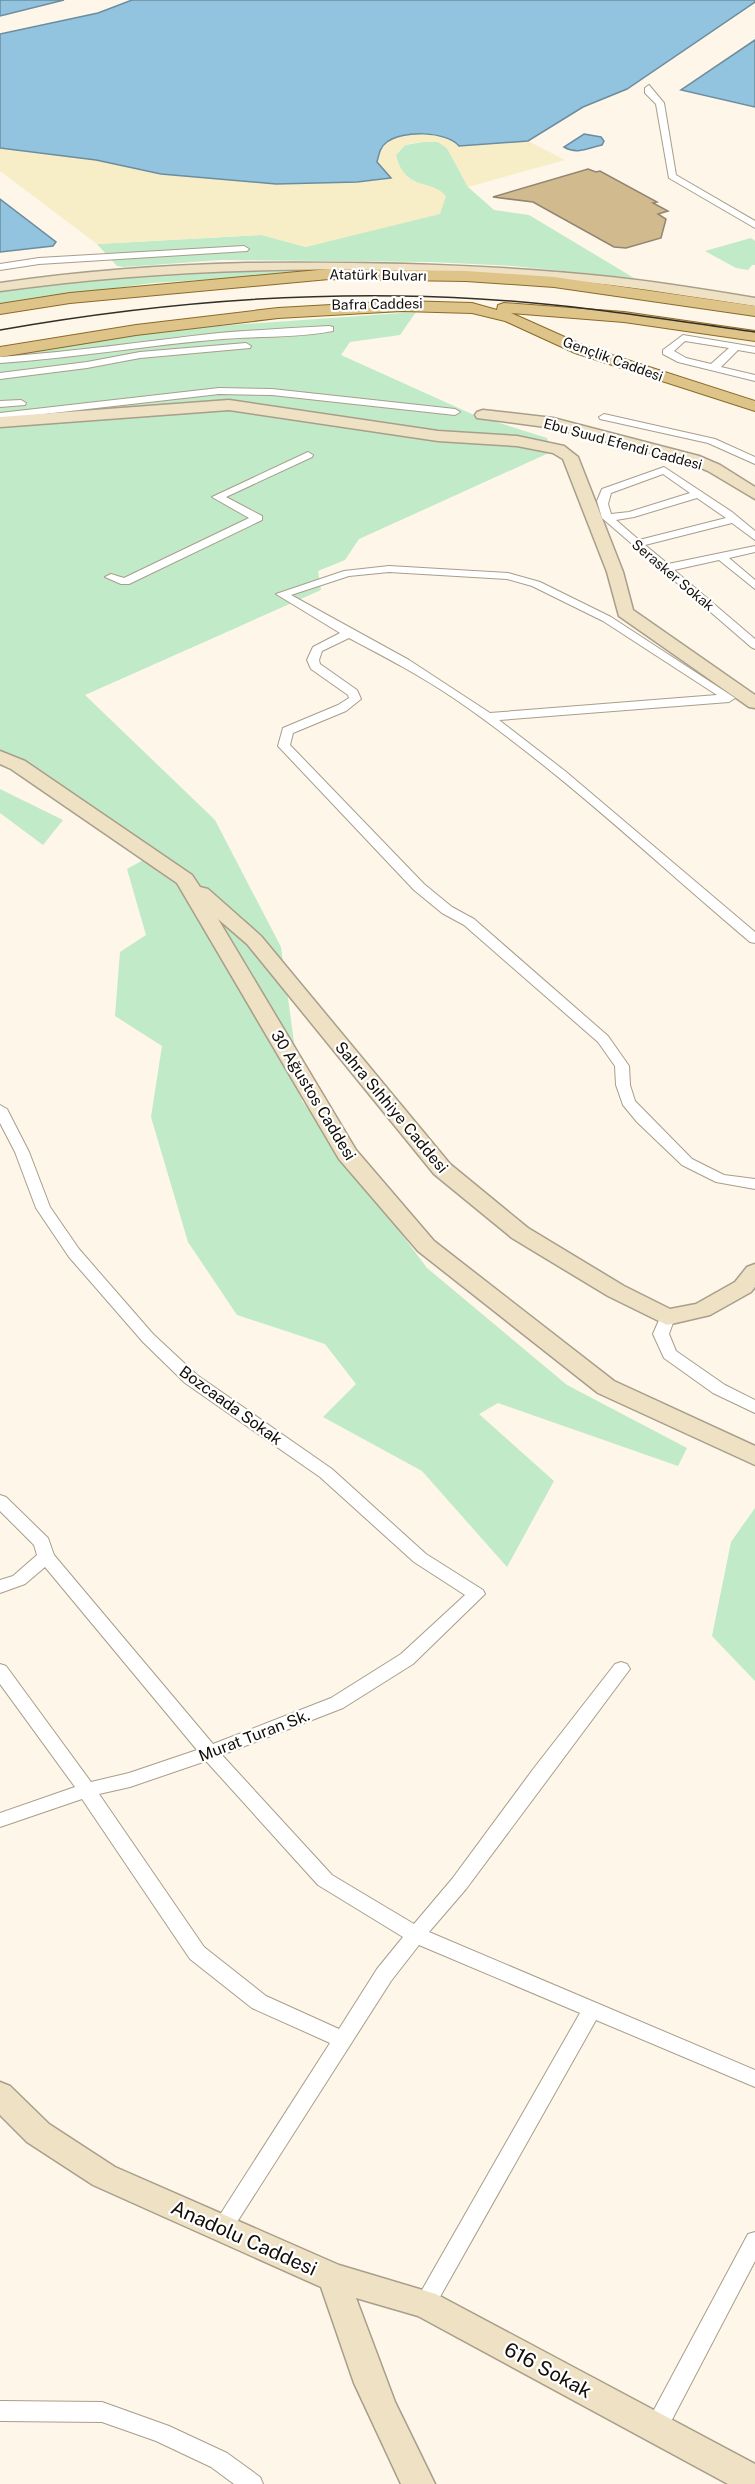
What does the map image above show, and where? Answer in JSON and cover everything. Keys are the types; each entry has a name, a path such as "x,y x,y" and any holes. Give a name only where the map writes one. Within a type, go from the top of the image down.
{"main road":[{"name":"Atatürk Bulvarı","path":"0,309 70,298 329,274 466,276 554,282 755,311"},
{"name":"Atatürk Bulvarı","path":"0,320 95,304 177,295 347,285 502,289 604,299 755,321"},
{"name":"Bafra Caddesi","path":"0,350 90,331 247,312 358,303 453,303 624,317 755,336"},
{"name":"Bafra Caddesi","path":"0,350 136,330 278,313 402,306 472,308"},
{"name":"Gençlik Caddesi","path":"472,308 511,318 581,350 755,404"},
{"name":"Gençlik Caddesi","path":"512,309 549,331 590,350 755,404"}],"street":[{"path":"649,88 650,93 660,103 672,176 755,225"},
{"path":"0,267 39,261 244,249"},
{"path":"0,287 158,269 228,266 421,268 530,273 614,281 755,302"},
{"path":"0,360 69,355 109,348 222,336 329,329"},
{"path":"755,350 683,338 667,352 682,360 755,378"},
{"path":"0,376 87,365 140,355 246,346"},
{"path":"713,368 728,356 735,346"},
{"path":"0,416 228,391 292,394 455,412"},
{"path":"0,404 21,403"},
{"path":"0,422 82,417 189,406 229,405 438,436 517,441 558,449 570,457 615,572 625,612 755,703"},
{"name":"Ebu Suud Efendi Caddesi","path":"483,415 553,423 693,459 724,474 755,494"},
{"path":"604,417 711,441 755,461"},
{"path":"111,577 125,582 258,518 217,497 308,455"},
{"path":"699,494 630,515 607,518 602,507 602,499 606,491 664,470 699,494 734,519 755,537"},
{"name":"Serasker Sokak","path":"607,518 755,645"},
{"path":"636,544 734,519"},
{"path":"666,568 723,558 755,549"},
{"path":"723,558 755,586"},
{"path":"488,717 729,698 607,619 536,584 508,576 389,569 348,573 282,594 349,633 382,649 488,717 551,765 755,939"},
{"path":"349,633 317,649 313,660 315,666 353,693 355,699 342,708 287,731 284,746 419,886 447,910 469,922 603,1039 622,1066 623,1085 628,1102 642,1119 687,1162 721,1179 755,1184"},
{"name":"30 Ağustos Caddesi","path":"0,757 18,765 185,879 347,1154 426,1246 606,1387 755,1456"},
{"name":"Sahra Sıhhiye Caddesi","path":"185,879 254,940 442,1169 520,1233 616,1291 667,1317"},
{"name":"Bozcaada Sokak","path":"0,1109 22,1152 43,1208 74,1253 147,1338 190,1379 326,1473 420,1558 477,1594"},
{"path":"755,1272 743,1287 702,1310 667,1317 661,1334 670,1354 719,1389 755,1407"},
{"path":"0,1501 42,1542 46,1557 210,1753 325,1880 416,1935 755,2079"},
{"path":"0,1587 19,1580 46,1557"},
{"name":"Murat Turan Sk.","path":"0,1820 86,1790 130,1780 210,1753 336,1703 407,1659 477,1594"},
{"path":"223,2227 384,1975 459,1884 540,1773 621,1669"},
{"path":"0,1671 64,1756 197,1953 259,2002 342,2040"},
{"path":"425,2304 591,2011"},
{"name":"Anadolu Caddesi","path":"0,2095 39,2133 104,2175 334,2278 350,2331 391,2432 419,2484"},
{"path":"656,2428 755,2241"},
{"name":"616 Sokak","path":"334,2278 425,2304 755,2481"},
{"path":"0,2411 102,2412 161,2433 219,2460 252,2484"}],"green space":[{"path":"429,141 438,142 447,148 468,187 494,210 529,215 634,278 513,266 431,262 221,260 124,267 117,266 97,244 262,235 306,247 441,191 412,180 402,171 395,156 405,145"},
{"path":"751,238 755,241 755,265 748,270 736,268 705,251"},
{"path":"209,271 428,271 618,285 294,274 152,283 0,304 0,291 106,278"},
{"path":"416,312 400,335 350,342 341,355 474,415 547,438 551,452 359,539 345,560 318,571 321,590 85,695 215,820 281,947 302,1101 427,1268 567,1385 687,1448 678,1466 498,1403 479,1414 554,1481 507,1567 422,1471 323,1417 356,1384 325,1344 237,1315 188,1242 151,1117 162,1046 115,1016 120,952 146,935 127,869 154,854 0,752 0,357 106,339 218,326"},
{"path":"0,789 63,820 43,845 0,813"},
{"path":"755,1508 755,1681 712,1636 731,1542"}],"sand":[{"path":"425,134 448,138 459,146 528,141 565,160 468,187 447,148 438,142 418,142 405,145 396,155 400,167 412,180 439,190 446,196 440,214 306,247 262,235 97,244 0,171 0,148 96,160 161,174 276,184 357,182 391,178 377,163 384,147 400,136"}],"water":[{"path":"0,0 64,0 0,16"},
{"path":"132,0 755,0 755,2 627,89 583,107 528,141 459,146 445,137 435,135 413,134 394,138 383,146 377,162 391,178 357,182 276,184 161,174 96,160 0,148 0,34 98,13"},
{"path":"755,40 755,107 681,90"},
{"path":"584,134 601,137 604,141 602,145 583,150 564,147"},
{"path":"0,199 56,242 53,246 0,252"}],"building":[{"path":"588,169 600,171 657,202 653,203 668,211 658,214 666,219 661,238 626,248 614,247 533,202 493,197"}],"tram line":[{"path":"0,330 119,312 239,300 420,296 549,304 755,332"}]}
